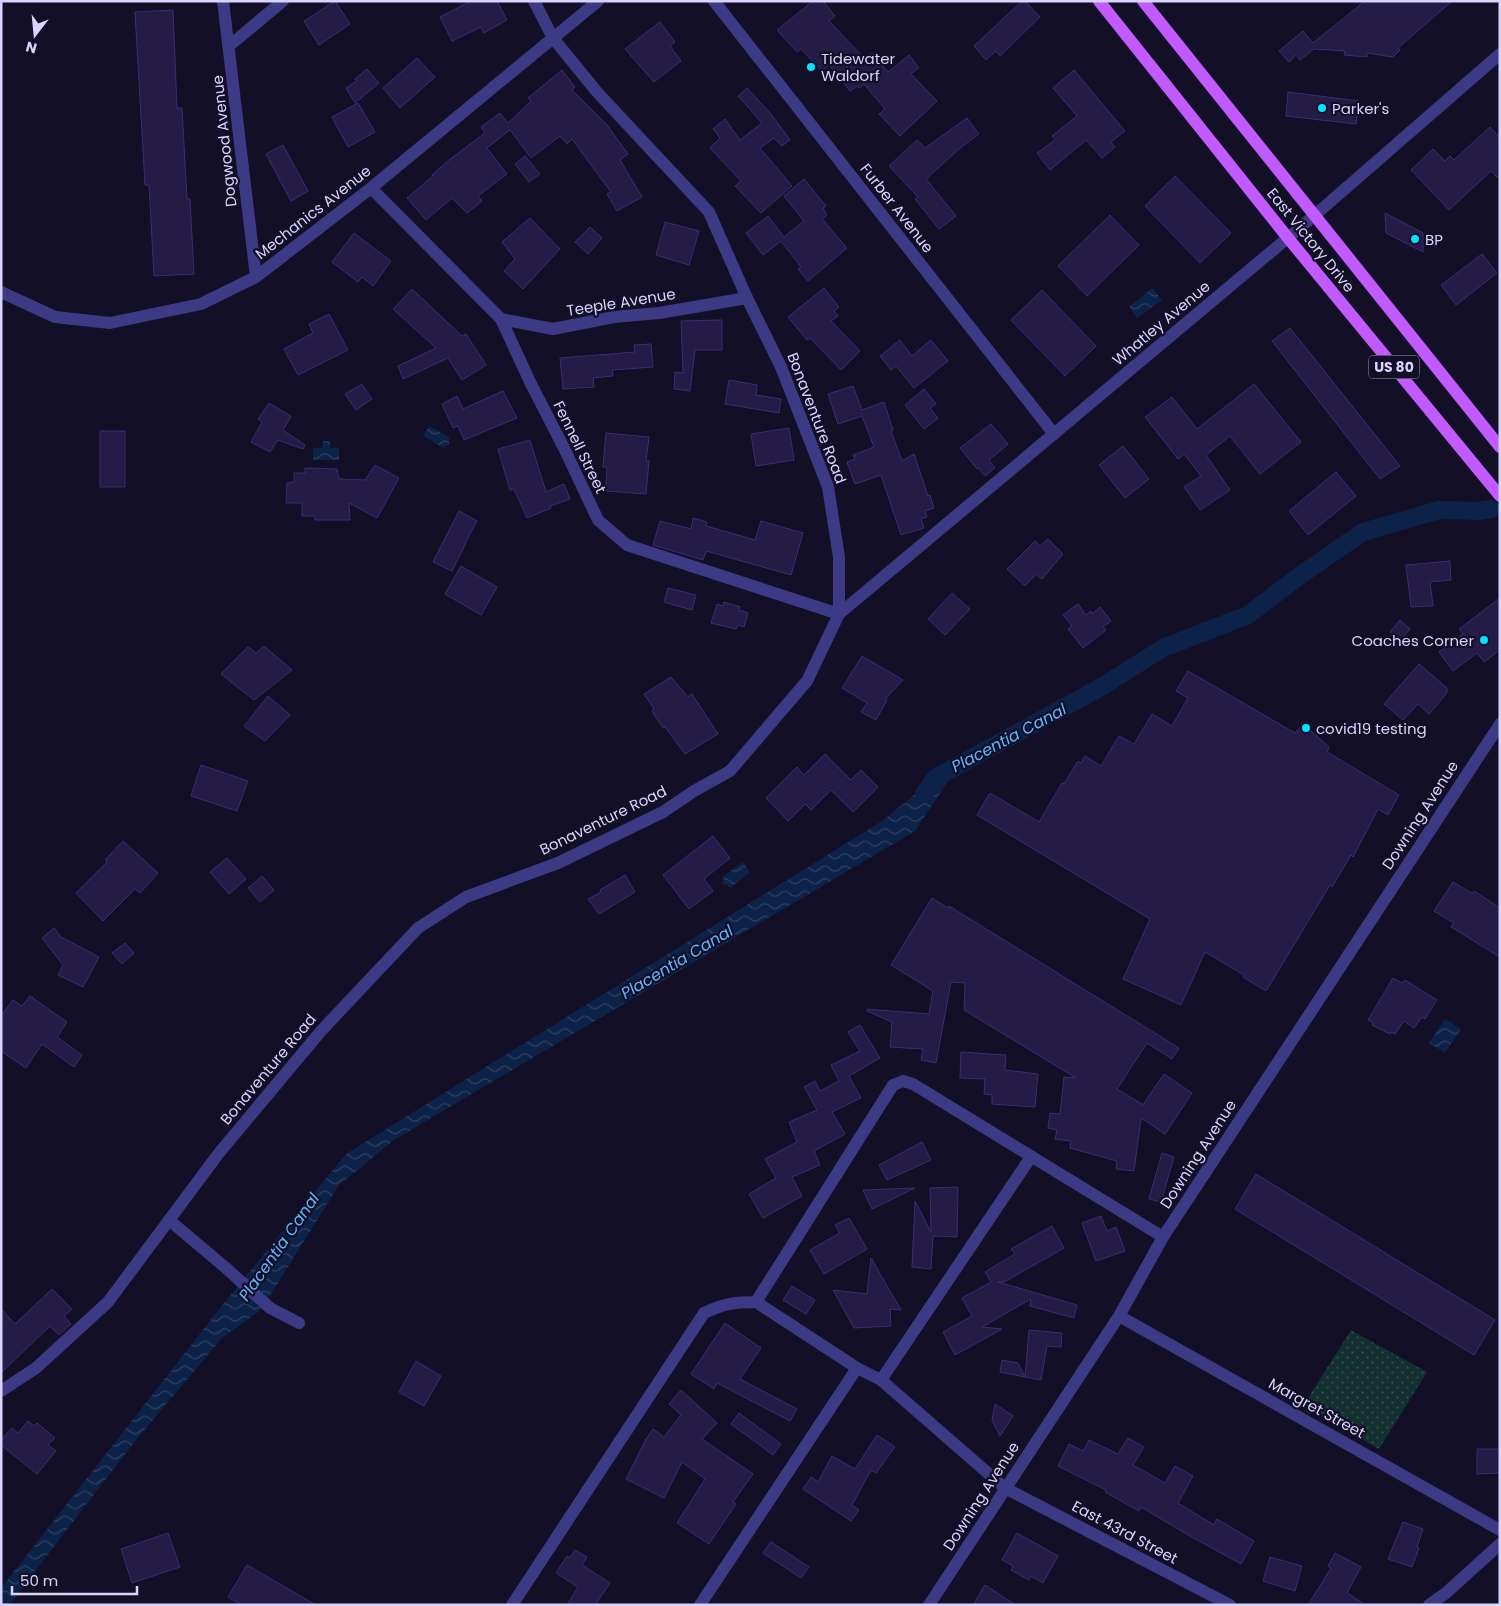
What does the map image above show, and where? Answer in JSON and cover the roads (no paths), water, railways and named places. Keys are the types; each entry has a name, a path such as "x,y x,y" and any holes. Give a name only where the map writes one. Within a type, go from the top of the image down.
{"main road":[{"name":"East Victory Drive","path":"1100,1 1288,238 1500,496"},
{"name":"East Victory Drive","path":"1143,1 1316,215 1500,448"}],"street":[{"name":"Dogwood Avenue","path":"223,1 256,277"},
{"path":"229,46 283,1"},
{"name":"Bonaventure Road","path":"1,1391 36,1368 108,1302 219,1153 321,1031 418,928 466,897 558,863 663,812 694,791 730,771 807,681 840,614 839,557 828,487 781,367 747,298 709,212 597,92 553,38 534,1"},
{"name":"Mechanics Avenue","path":"1,292 55,317 110,323 201,304 256,277 371,188 598,1"},
{"name":"Furber Avenue","path":"714,1 1054,434"},
{"name":"Whatley Avenue","path":"840,614 1316,215 1500,54"},
{"name":"Fennell Street","path":"371,188 501,319 598,520 627,545 840,614"},
{"name":"Teeple Avenue","path":"501,319 553,329 614,317 659,313 747,298"},
{"name":"Downing Avenue","path":"929,1605 1119,1316 1163,1237 1500,724"},
{"path":"512,1605 704,1313 720,1305 756,1302 894,1085 903,1081 913,1084 1163,1237"},
{"path":"881,1380 1032,1157"},
{"path":"169,1220 270,1308 299,1323"},
{"name":"East 43rd Street","path":"756,1302 857,1368 881,1380 1006,1488 1230,1605"},
{"name":"Margret Street","path":"1119,1316 1500,1530"},
{"path":"700,1605 857,1368"},
{"path":"1428,1605 1446,1593 1500,1544"}],"water":[{"path":"1152,288 1162,300 1137,318 1129,307"},
{"path":"429,426 449,437 449,445 444,448 423,436"},
{"path":"323,441 330,441 330,448 339,448 339,460 313,460 313,448 322,448"},
{"path":"1103,686 950,778 915,831 394,1140 339,1185 261,1310 222,1338 136,1440 9,1605 1,1605 1,1588 224,1303 346,1154 882,821 935,778"},
{"path":"743,862 750,872 730,888 722,884 724,880 722,877"},
{"path":"1445,1019 1461,1029 1445,1053 1429,1043"}],"waterway":[{"name":"Placentia Canal","path":"924,794 935,778 1103,686 1163,648 1248,615 1302,574 1363,532 1439,510 1479,511 1491,509"}],"place":[{"name":"Tidewater Waldorf","path":"811,67"},
{"name":"Parker's","path":"1322,108"},
{"name":"BP","path":"1415,239"},
{"name":"Coaches Corner","path":"1484,640"},
{"name":"covid19 testing","path":"1306,728"}]}
